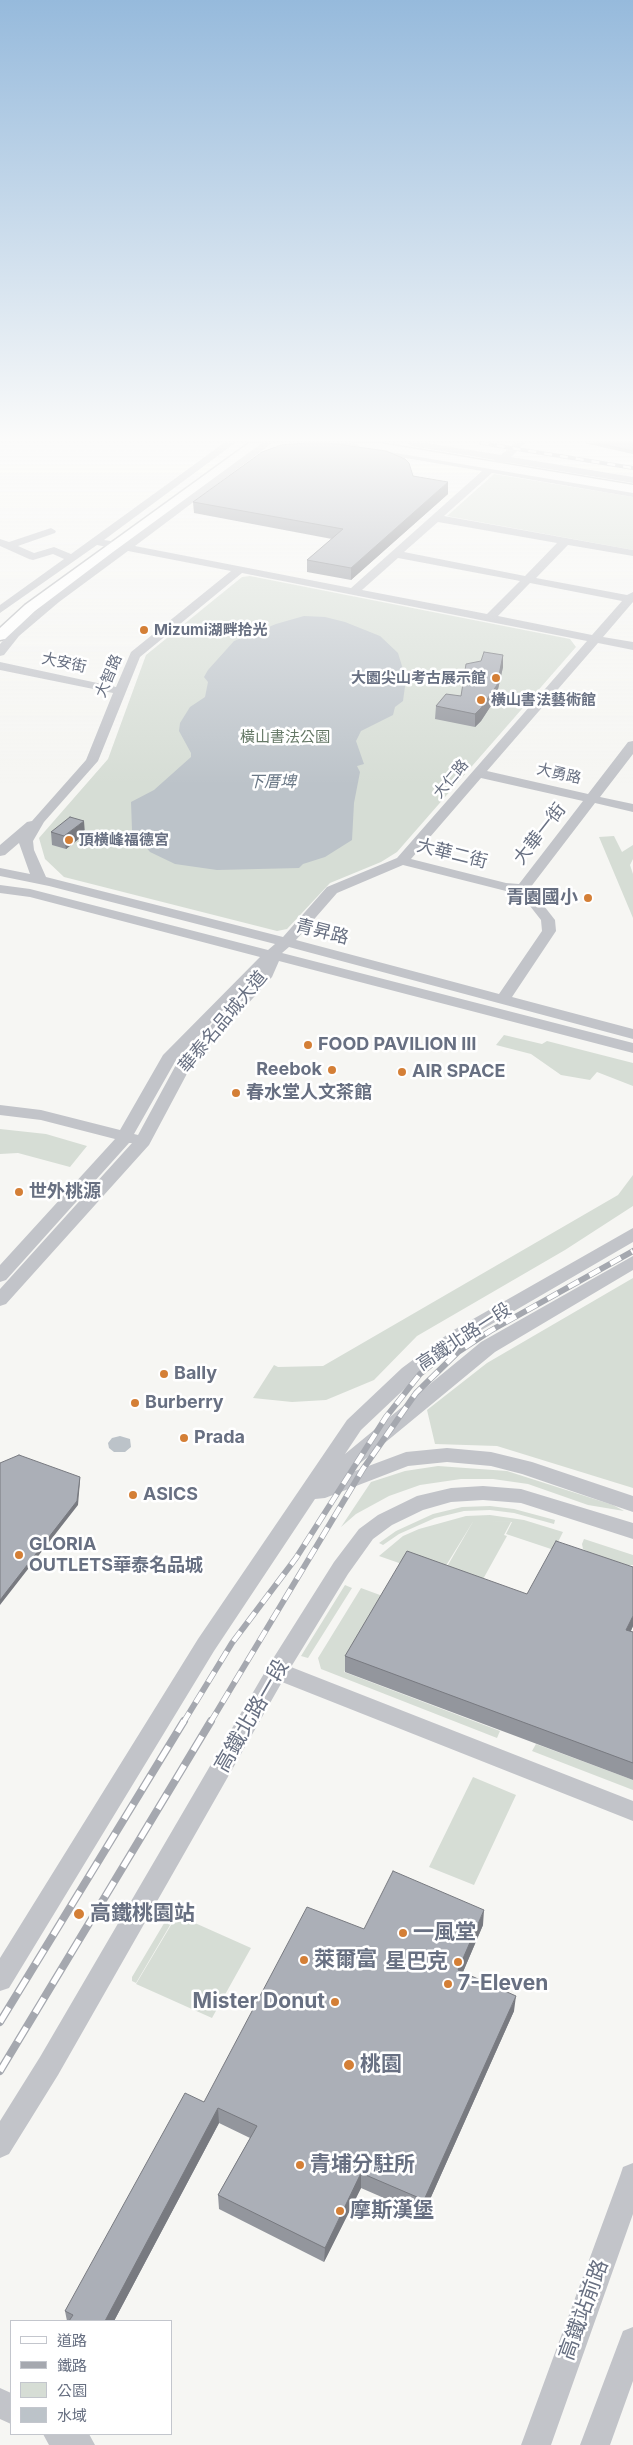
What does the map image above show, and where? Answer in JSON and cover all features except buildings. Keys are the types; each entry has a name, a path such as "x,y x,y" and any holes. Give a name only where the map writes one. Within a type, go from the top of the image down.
{"main road":[{"path":"0,622 92,557"},
{"path":"0,636 30,608 94,557"}],"street":[{"path":"0,652 16,634 97,557"},
{"path":"178,557 633,646"},
{"path":"354,591 392,557"},
{"path":"411,557 631,597"},
{"path":"490,618 549,557"},
{"path":"0,610 71,558"},
{"name":"大智路","path":"0,852 34,824 92,761 135,655 240,569"},
{"name":"大仁路","path":"273,955 332,890 402,862 631,597"},
{"name":"大安街","path":"0,666 120,691"},
{"name":"大華一街","path":"503,999 549,931 548,920 523,888 633,745"},
{"name":"大勇路","path":"477,773 633,808"},
{"path":"0,833 34,824"},
{"name":"大智路","path":"34,824 26,844 32,864 40,880"},
{"name":"大華二街","path":"402,862 506,887 523,888"},
{"name":"青昇路","path":"0,872 40,880 286,942 633,1034"},
{"name":"青昇路","path":"0,890 30,893 633,1048"},
{"name":"華泰名品城大道","path":"0,1300 130,1143 183,1066 267,974 273,955"},
{"path":"0,1110 40,1115 130,1143"},
{"path":"0,1119 41,1124 130,1143"},
{"name":"華泰名品城大道","path":"0,1276 130,1143"},
{"name":"高鐵北路一段","path":"0,1980 206,1645 354,1426 409,1373 459,1335 633,1234"},
{"name":"高鐵北路一段","path":"306,1497 488,1347 633,1262"},
{"path":"306,1497 406,1459 447,1455 491,1458 525,1467 633,1504"},
{"name":"高鐵北路一段","path":"0,2145 59,2049 277,1671 341,1568 366,1534 384,1520 416,1504 459,1495 483,1493 522,1496 633,1531"},
{"path":"277,1671 633,1811"},
{"name":"高鐵站前路","path":"536,2445 633,2176"},
{"path":"595,2445 633,2341"},
{"path":"60,2435 80,2445"}],"green space":[{"name":"橫山書法公園","path":"250,576 570,639 576,647 397,852 381,862 330,883 287,929 277,931 64,877 45,859 39,838 108,759 146,655 242,577"},
{"path":"614,836 622,852 633,845 633,859 630,865 633,874 633,918 599,837"},
{"path":"504,1035 542,1044 547,1041 633,1063 633,1086 597,1072 590,1080 561,1075 531,1054 496,1045"},
{"path":"0,1129 46,1134 87,1146 70,1167 18,1153 0,1154"},
{"path":"633,1175 633,1206 565,1250 417,1336 374,1380 326,1400 292,1402 253,1398 274,1365 278,1367 323,1366 618,1195"},
{"path":"633,1278 633,1488 497,1446 435,1444 427,1410 487,1363"},
{"path":"438,1466 507,1471 613,1505 624,1511 588,1505 528,1484 493,1479 461,1479 420,1485 389,1496 356,1514 341,1527 371,1482 405,1471"},
{"path":"490,1506 514,1509 555,1520 554,1524 514,1513 490,1510 464,1511 435,1518 399,1534 383,1545 379,1543 396,1531 433,1514 462,1507"},
{"path":"490,1515 524,1520 563,1532 554,1550 506,1534 512,1522 474,1520 439,1577 379,1556 403,1536 419,1529 466,1516"},
{"path":"474,1520 511,1522 504,1535 507,1536 477,1590 441,1577"},
{"path":"584,1539 633,1555 633,1565 627,1565 588,1552 583,1549"},
{"path":"345,1585 352,1588 308,1658 301,1656"},
{"path":"361,1588 388,1598 344,1672 500,1731 497,1738 321,1669 318,1658"},
{"path":"536,1744 633,1780 633,1790 532,1751"},
{"path":"473,1777 516,1795 474,1885 429,1867"},
{"path":"169,1915 176,1915 136,1983 132,1981 132,1977"},
{"path":"177,1915 251,1948 212,2018 136,1984"}],"water":[{"name":"下厝埤","path":"304,616 325,617 345,622 380,636 398,653 406,679 403,701 395,707 393,715 361,731 356,741 364,764 357,766 360,772 354,803 352,840 325,857 303,864 299,868 217,870 175,864 150,852 132,830 131,802 154,790 191,757 191,753 179,731 180,723 190,707 205,697 208,682 204,677 208,670 234,641 276,624"},
{"path":"120,1436 130,1439 131,1447 125,1452 114,1452 109,1448 108,1443 112,1438"}],"railway":[{"path":"210,1723 363,1469 416,1393 458,1352 490,1331 633,1251"},
{"path":"183,1723 232,1643 296,1558 386,1417 420,1374 457,1344 472,1335"},
{"path":"0,2022 184,1721"},
{"path":"0,2071 211,1721"}],"place":[{"name":"Mizumi湖畔拾光","path":"144,630"},
{"name":"大園尖山考古展示館","path":"496,678"},
{"name":"橫山書法藝術館","path":"481,700"},
{"name":"頂橫峰福德宮","path":"69,840"},
{"name":"青園國小","path":"588,898"},
{"name":"FOOD PAVILION Ⅲ","path":"308,1045"},
{"name":"Reebok","path":"332,1070"},
{"name":"AIR SPACE","path":"402,1072"},
{"name":"春水堂人文茶館","path":"236,1093"},
{"name":"世外桃源","path":"19,1192"},
{"name":"Bally","path":"164,1374"},
{"name":"Burberry","path":"135,1403"},
{"name":"Prada","path":"184,1438"},
{"name":"ASICS","path":"133,1495"},
{"name":"GLORIA OUTLETS華泰名品城","path":"19,1555"},
{"name":"高鐵桃園站","path":"79,1914"},
{"name":"一風堂","path":"403,1933"},
{"name":"萊爾富","path":"304,1960"},
{"name":"星巴克","path":"458,1962"},
{"name":"7-Eleven","path":"448,1984"},
{"name":"Mister Donut","path":"335,2002"},
{"name":"桃園","path":"349,2065"},
{"name":"青埔分駐所","path":"300,2165"},
{"name":"摩斯漢堡","path":"340,2211"}]}
